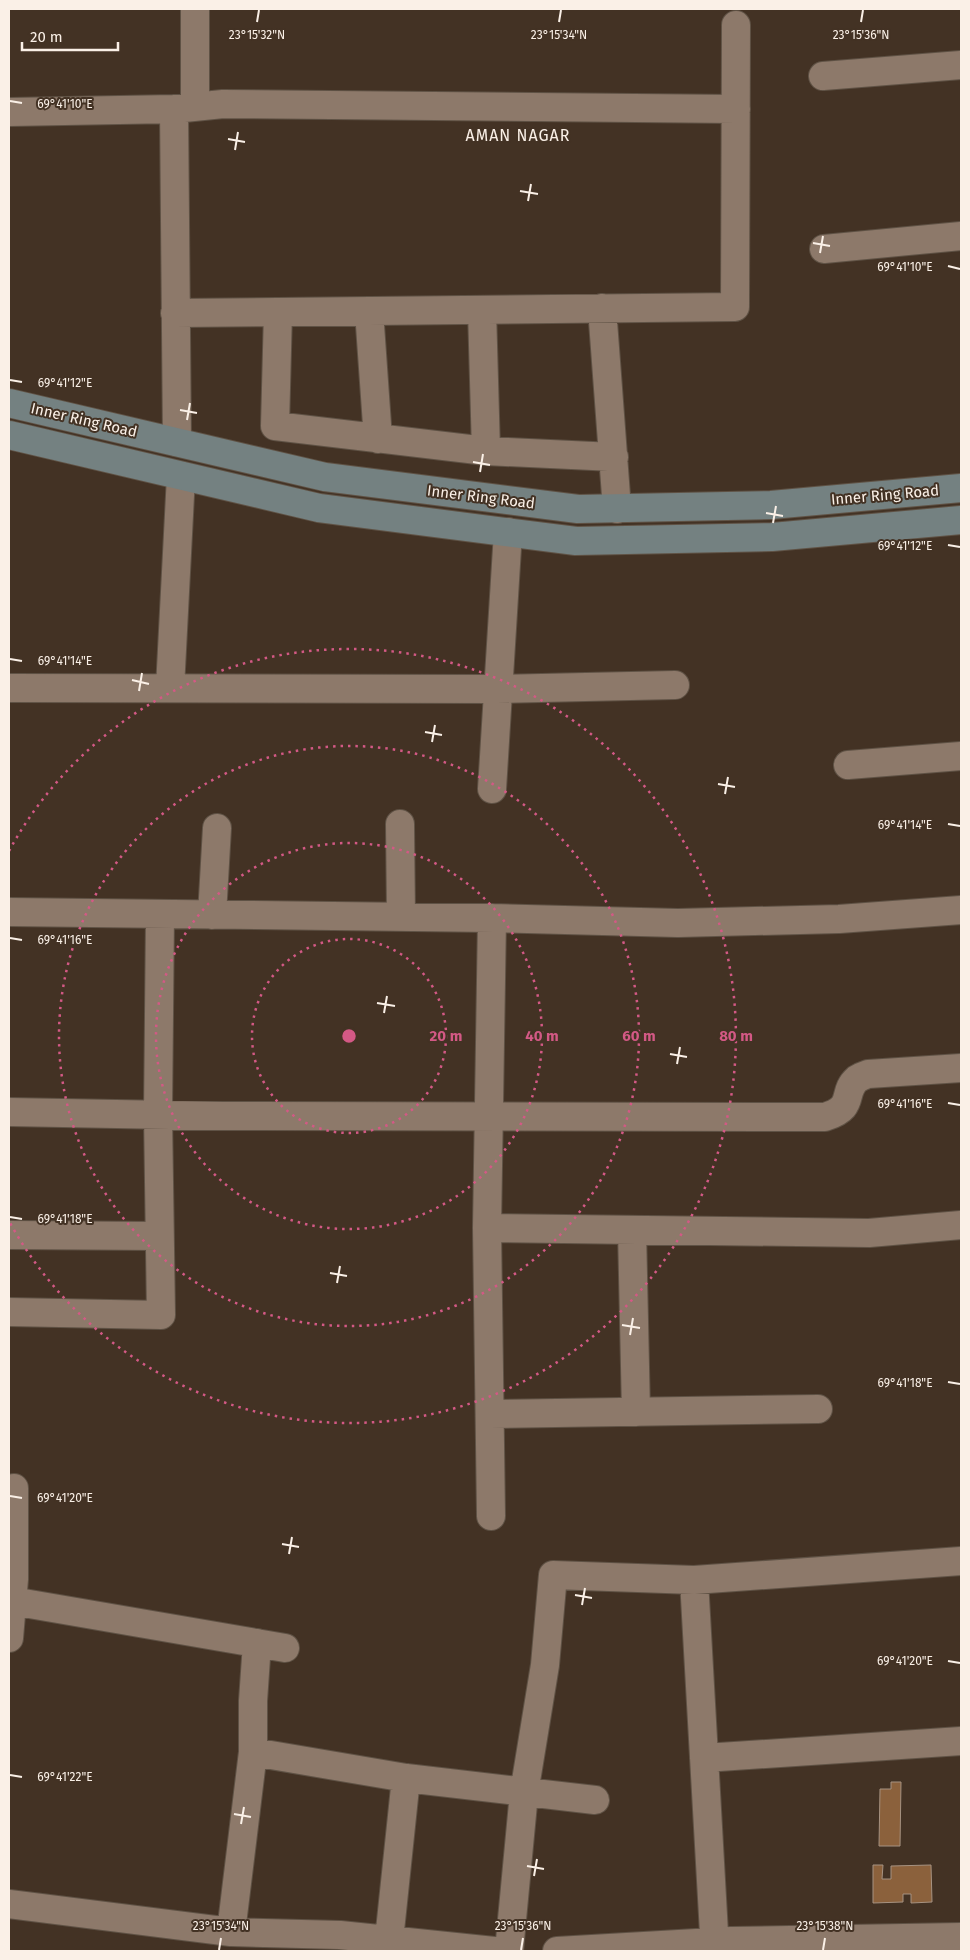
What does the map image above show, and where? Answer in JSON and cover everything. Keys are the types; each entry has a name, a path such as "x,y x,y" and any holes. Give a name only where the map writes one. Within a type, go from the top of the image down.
{"main road":[{"name":"Inner Ring Road","path":"9,402 325,477 578,509 771,505 961,488"},
{"name":"Inner Ring Road","path":"9,435 319,508 576,541 772,537 961,520"}],"street":[{"path":"177,442 176,313 184,108 196,9"},
{"path":"176,313 735,307 736,25"},
{"path":"823,76 961,65"},
{"path":"9,112 184,108 223,104 736,109"},
{"path":"824,249 961,236"},
{"path":"602,308 617,509"},
{"path":"482,310 486,451"},
{"path":"369,311 378,439"},
{"path":"278,312 275,426 486,451 614,458"},
{"path":"170,688 181,476"},
{"path":"492,789 508,532"},
{"path":"9,688 497,688 675,685"},
{"path":"848,766 961,756"},
{"path":"400,824 401,917"},
{"path":"212,915 217,828"},
{"path":"9,912 492,918 678,923 839,919 961,910"},
{"path":"9,1312 161,1315 158,1115 160,914"},
{"path":"491,1516 487,1228 492,918"},
{"path":"9,1112 158,1115 826,1117 839,1113 846,1103 851,1087 857,1079 868,1074 961,1068"},
{"path":"487,1228 869,1233 961,1225"},
{"path":"632,1230 636,1412"},
{"path":"9,1234 160,1236"},
{"path":"490,1414 818,1409"},
{"path":"9,1638 14,1579 11,1524 14,1488"},
{"path":"509,1951 524,1793 545,1666 553,1576 694,1580 961,1561"},
{"path":"694,1580 715,1947"},
{"path":"12,1601 285,1648"},
{"path":"231,1932 253,1752 253,1701 257,1643"},
{"path":"704,1758 961,1741"},
{"path":"253,1752 406,1778 595,1800"},
{"path":"400,1945 406,1778"},
{"path":"9,1904 231,1932 340,1935 400,1945 494,1951"},
{"path":"557,1951 961,1937"}],"building":[{"path":"891,1782 901,1782 900,1846 879,1846 880,1789 891,1789"},
{"path":"873,1865 883,1865 882,1879 891,1879 891,1866 931,1865 932,1902 911,1903 911,1894 903,1894 903,1902 873,1903"}],"district":[{"name":"AMAN NAGAR","path":"518,135"}]}
